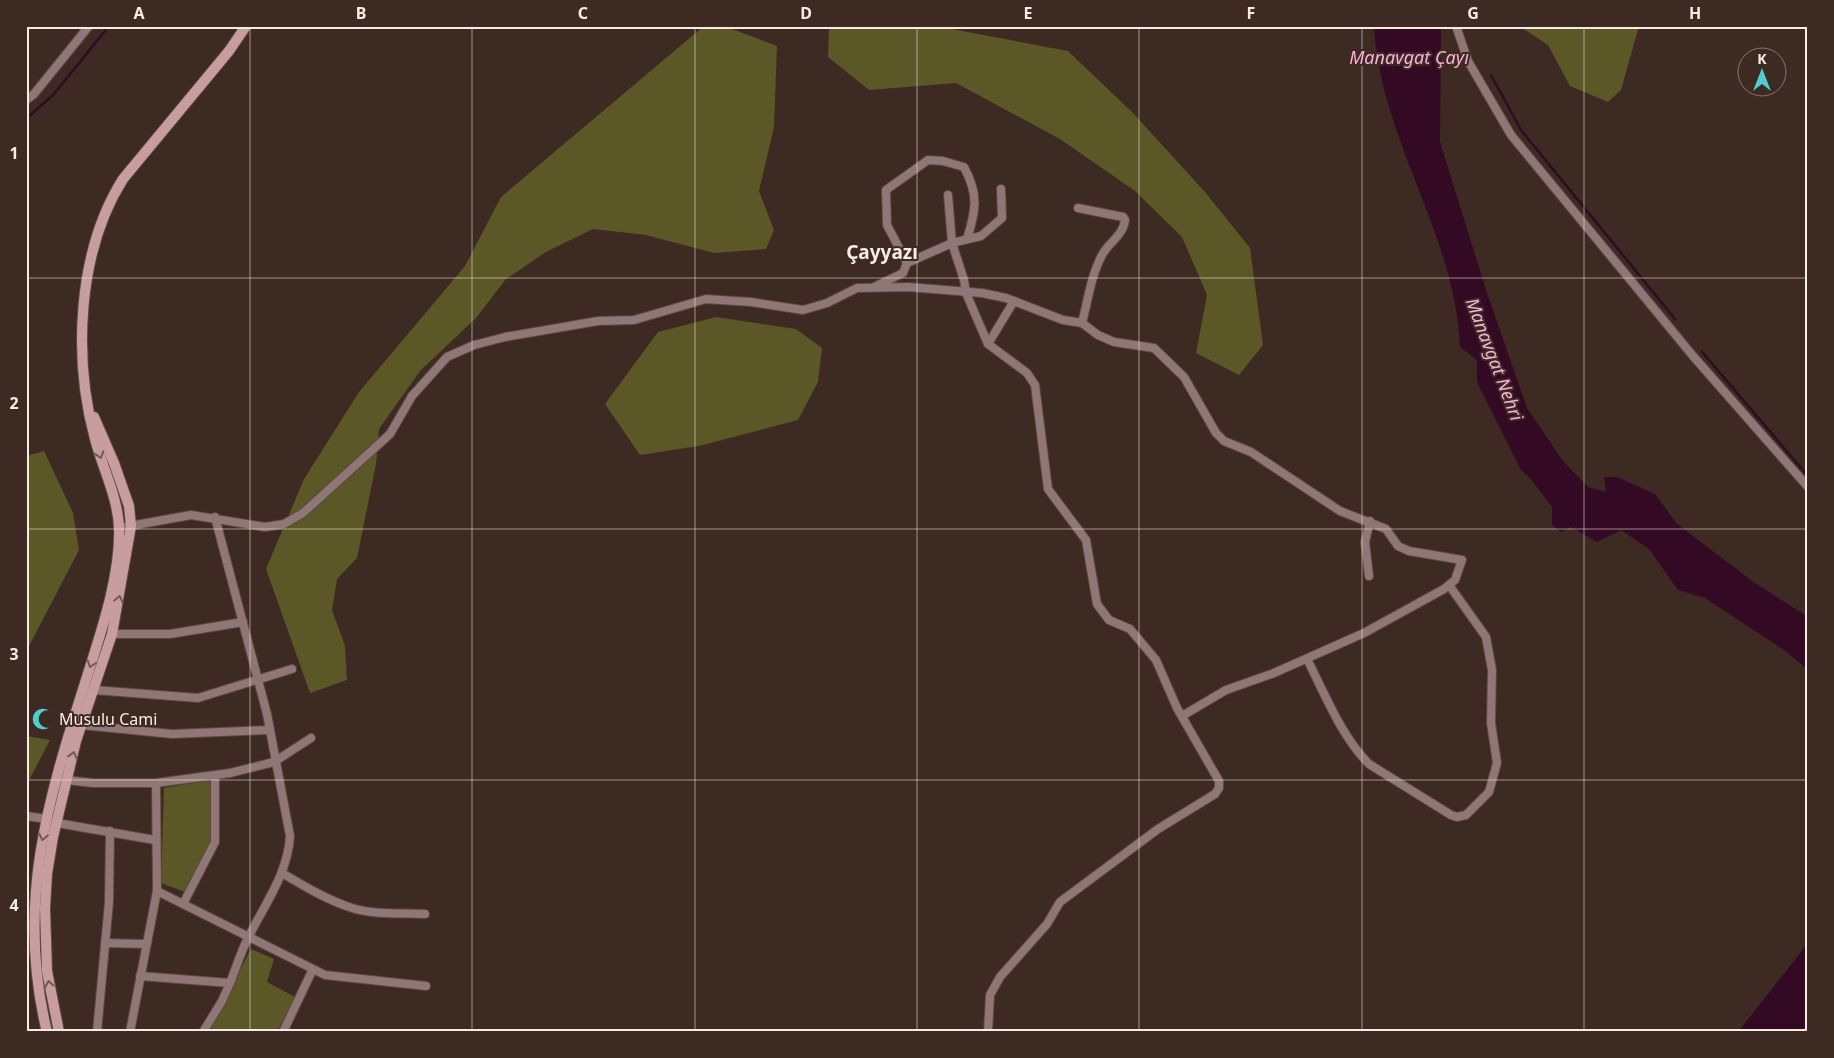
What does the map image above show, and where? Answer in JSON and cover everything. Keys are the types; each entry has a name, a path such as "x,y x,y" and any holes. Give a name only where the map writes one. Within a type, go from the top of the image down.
{"street":[{"path":"26,100 34,94 89,26"},
{"path":"48,1032 30,955 36,877 59,766 107,609 119,528 116,506 94,437 82,363 84,309 92,258 110,203 123,179 229,51 246,26"},
{"path":"1456,26 1468,61 1511,136 1693,356 1808,487"},
{"path":"907,263 887,225 886,190 928,160 943,161 964,167 970,178 976,198 974,217 967,239"},
{"path":"872,288 903,273 907,263 952,243 981,236 1002,218 1002,189"},
{"path":"948,195 952,243 966,292 988,344 1027,373 1035,385 1048,489 1086,540 1097,604 1109,620 1130,629 1156,660 1182,716 1219,781 1219,788 1215,794 1158,829 1060,902 1047,924 1000,977 990,995 988,1032"},
{"path":"1078,208 1114,213 1125,220 1118,237 1102,254 1091,286 1082,323"},
{"path":"119,528 191,515 215,517 264,527 284,524 303,513 390,434 412,396 447,357 474,345 504,337 598,321 634,320 706,299 751,302 803,310 827,303 857,288 908,287 982,293 1014,302 1063,320 1082,323 1098,335 1114,342 1154,348 1184,377 1216,433 1224,441 1251,452 1340,511 1370,521 1386,529 1398,546 1409,551 1462,560 1455,580 1449,585 1364,633 1306,659 1226,690 1182,716"},
{"path":"988,344 1014,302"},
{"path":"59,1032 46,971 47,874 66,780 112,634 131,526 129,506 90,407"},
{"path":"203,1032 222,1001 248,939 282,873 289,848 290,836 258,680 215,517"},
{"path":"1369,576 1364,542 1370,521"},
{"path":"1306,659 1358,754 1369,764 1451,815 1458,817 1466,815 1489,792 1494,780 1497,763 1491,723 1492,670 1486,637 1449,585"},
{"path":"112,634 170,634 243,622"},
{"path":"94,690 198,698 292,669"},
{"path":"82,726 172,734 269,730"},
{"path":"66,780 93,783 156,783 215,776 274,762 311,738"},
{"path":"183,904 215,842 215,776"},
{"path":"130,1032 157,891 155,840 156,783"},
{"path":"26,816 47,819"},
{"path":"57,823 155,840"},
{"path":"97,1032 109,902 110,831"},
{"path":"282,873 315,892 352,908 374,912 425,914"},
{"path":"157,891 312,971 340,978 426,986"},
{"path":"105,943 146,944"},
{"path":"283,1032 312,971"},
{"path":"140,976 230,983"}],"shaded area":[{"path":"704,26 724,26 777,46 774,127 759,191 774,230 766,249 714,253 646,235 593,229 546,252 506,279 476,318 420,371 379,429 376,464 357,558 337,579 332,610 345,646 347,680 310,693 266,569 304,479 359,392 465,266 501,197"},
{"path":"829,26 936,26 1068,51 1133,113 1205,192 1250,248 1263,345 1239,375 1196,353 1207,295 1182,237 1135,191 1060,139 956,83 869,90 828,57"},
{"path":"1519,26 1639,26 1621,90 1608,102 1570,86 1548,45"},
{"path":"716,317 796,329 822,348 818,382 798,420 699,446 640,455 605,404 658,332"},
{"path":"44,451 73,513 79,550 26,652 26,456"},
{"path":"26,736 50,740 26,786"},
{"path":"209,780 211,788 212,842 185,892 161,883 164,788"},
{"path":"251,949 274,959 267,982 295,997 277,1032 207,1032"}],"water":[{"name":"Manavgat Çayı","path":"1374,26 1438,26 1441,31 1440,142 1487,293 1527,408 1563,461 1588,487 1606,492 1604,477 1617,477 1655,494 1676,523 1752,581 1808,617 1808,670 1784,650 1705,598 1678,590 1649,549 1621,530 1597,542 1571,527 1561,532 1552,525 1552,507 1531,479 1521,470 1477,382 1477,360 1460,347 1455,306 1446,265 1389,108 1379,68"},
{"path":"1808,943 1808,1023 1800,1032 1738,1032"}],"waterway":[{"path":"26,119 54,94 109,26"},
{"path":"1491,75 1521,130 1675,319"},
{"path":"1702,352 1808,476"}],"place":[{"name":"Musulu Cami","path":"43,719"}],"district":[{"name":"Çayyazı","path":"882,252"}],"water label":[{"name":"Manavgat Nehri","path":"1495,359"}]}
